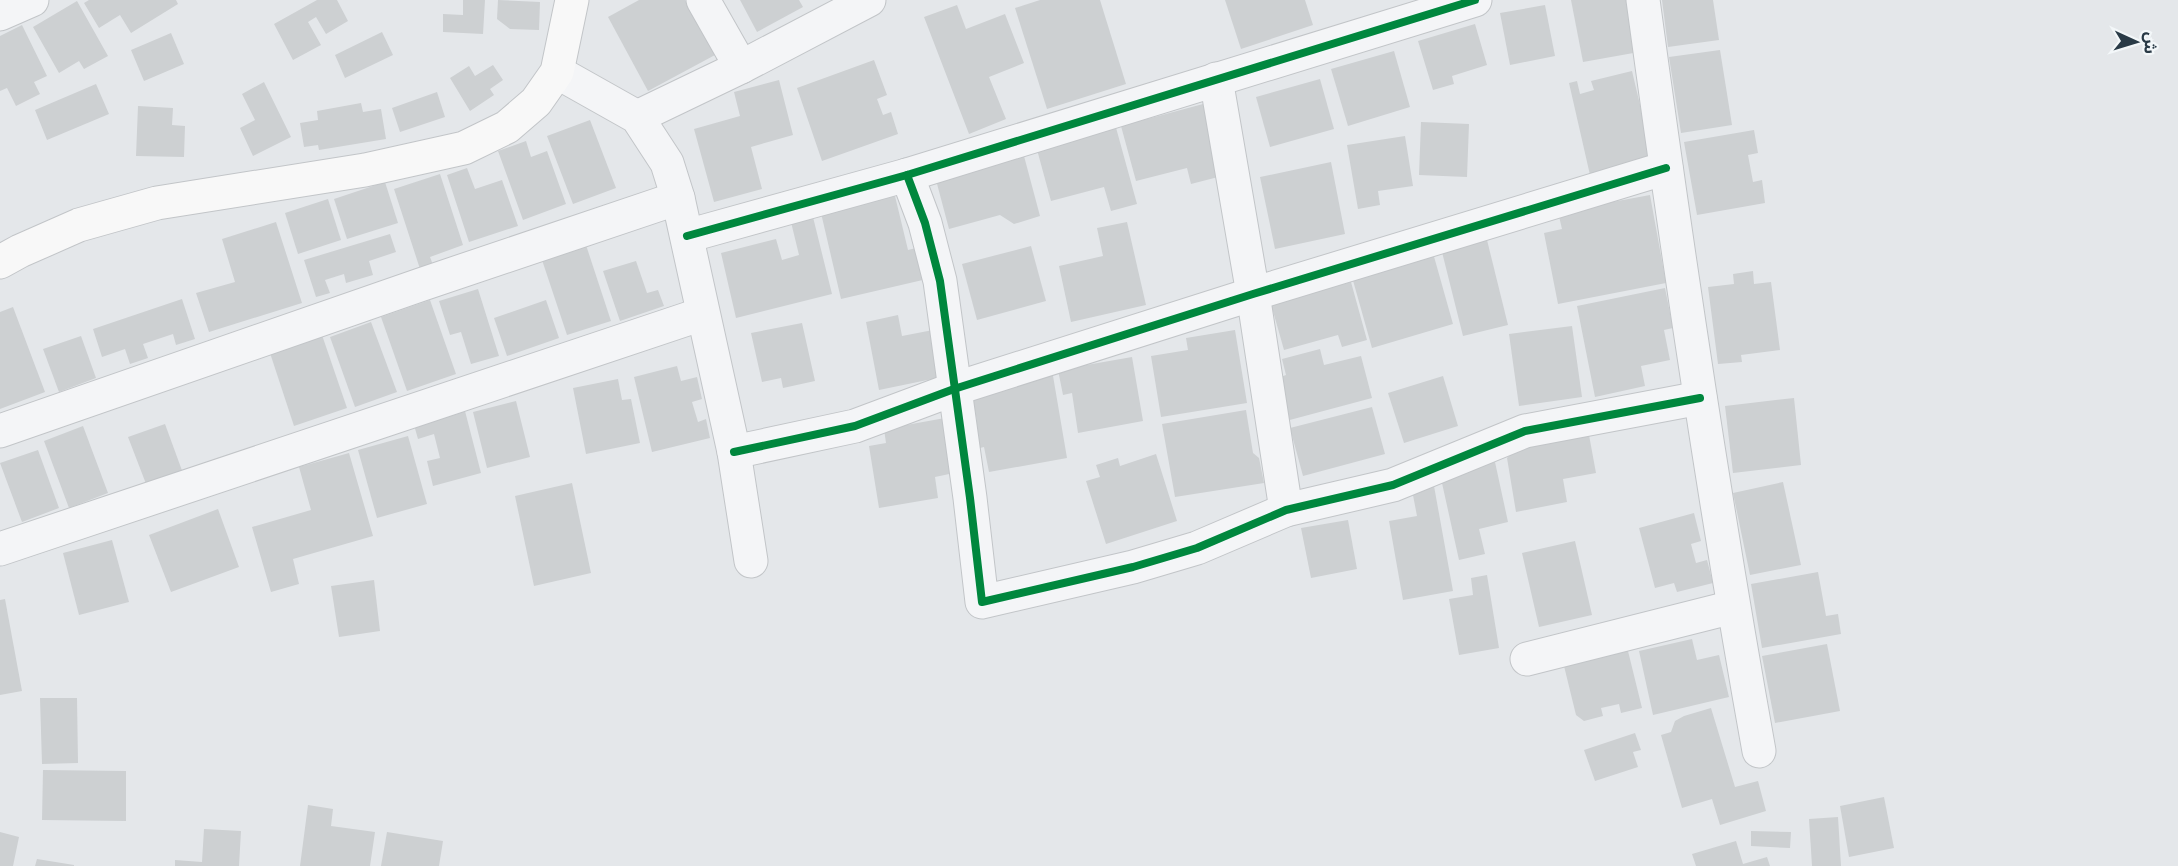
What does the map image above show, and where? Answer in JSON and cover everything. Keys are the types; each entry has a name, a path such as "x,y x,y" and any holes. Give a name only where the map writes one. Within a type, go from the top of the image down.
{"street":[{"path":"0,14 32,0"},
{"path":"0,262 79,225 157,203 365,170 465,148 507,127 536,102 557,72 572,0"},
{"path":"703,0 741,67"},
{"path":"637,117 741,67 869,0"},
{"path":"687,236 907,175 1475,0"},
{"path":"1643,0 1700,398 1733,607 1759,751"},
{"path":"557,72 637,117 667,163 687,236 702,314 734,452 751,561"},
{"path":"1216,79 1286,510"},
{"path":"734,452 855,426 954,389 1252,294 1666,168"},
{"path":"907,175 926,223 940,280 982,602 1133,567 1197,548 1286,510 1393,485 1525,431 1700,398"},
{"path":"0,430 408,288 678,198"},
{"path":"0,549 702,314"},
{"path":"1527,659 1733,607"}],"building":[{"path":"89,0 176,0 178,4 131,33 120,15 99,28 84,3"},
{"path":"317,0 337,0 348,21 326,34 316,17 308,22 321,45 293,60 274,24"},
{"path":"463,0 485,0 483,34 443,32 443,14 463,15"},
{"path":"498,0 540,2 539,30 510,29 497,19"},
{"path":"639,0 685,0 715,55 648,91 608,17"},
{"path":"740,0 799,0 803,7 757,32"},
{"path":"1040,0 1100,0 1126,84 1047,109 1015,8"},
{"path":"1225,0 1305,0 1313,25 1241,49"},
{"path":"1571,0 1629,0 1639,52 1583,62"},
{"path":"1662,0 1713,0 1719,40 1668,47"},
{"path":"77,1 108,56 84,69 79,61 59,73 33,27"},
{"path":"957,5 966,29 1005,14 1024,63 989,77 1006,119 969,134 924,17"},
{"path":"1545,5 1555,56 1510,65 1500,13"},
{"path":"1475,24 1487,65 1452,76 1454,84 1433,90 1418,41"},
{"path":"22,25 47,76 34,82 40,94 16,106 7,88 0,91 0,36"},
{"path":"382,32 393,55 345,78 335,55"},
{"path":"171,33 184,64 144,81 131,50"},
{"path":"1720,50 1732,125 1681,133 1669,57"},
{"path":"1394,51 1410,107 1348,126 1331,69"},
{"path":"874,60 887,95 877,99 883,115 891,112 898,134 822,161 797,88"},
{"path":"493,65 503,80 490,89 494,95 470,111 450,78 469,66 475,76"},
{"path":"1632,71 1653,160 1590,175 1569,83 1577,81 1580,94 1594,90 1591,81"},
{"path":"1320,79 1334,129 1270,147 1256,97"},
{"path":"779,80 793,135 751,147 762,189 714,202 694,129 740,116 734,92"},
{"path":"264,82 291,137 253,156 240,128 255,120 242,94"},
{"path":"96,84 109,114 47,140 35,110"},
{"path":"437,92 445,117 400,132 392,108"},
{"path":"361,103 363,112 381,109 386,139 319,150 318,145 304,147 300,123 318,120 317,111"},
{"path":"1203,104 1222,176 1191,184 1187,168 1136,181 1121,126"},
{"path":"138,106 173,108 172,125 185,126 184,157 136,156"},
{"path":"590,120 616,188 573,204 547,136"},
{"path":"1421,122 1469,124 1467,177 1419,175"},
{"path":"1115,124 1137,204 1111,211 1104,187 1051,201 1036,146"},
{"path":"1754,130 1758,153 1748,155 1753,182 1762,180 1765,203 1697,215 1684,142"},
{"path":"1405,136 1413,186 1378,191 1380,205 1358,209 1347,145"},
{"path":"526,141 531,157 547,151 566,204 523,220 498,151"},
{"path":"1024,156 1040,216 1014,224 1000,215 949,229 936,180"},
{"path":"1331,162 1345,234 1275,249 1260,177"},
{"path":"467,168 475,189 502,180 518,226 469,242 447,175"},
{"path":"440,174 463,245 430,257 433,265 420,269 394,189"},
{"path":"385,182 398,223 347,239 334,199"},
{"path":"1650,195 1666,283 1558,304 1544,233 1562,229 1558,212"},
{"path":"895,196 908,250 920,247 927,279 841,299 821,213"},
{"path":"328,199 341,240 298,254 285,213"},
{"path":"812,213 832,294 736,318 721,253 776,239 782,260 799,255 790,218"},
{"path":"276,222 302,303 209,332 196,293 235,282 222,239"},
{"path":"1127,222 1146,305 1071,322 1059,266 1103,256 1097,228"},
{"path":"390,234 396,252 369,261 373,275 346,283 344,274 325,280 330,293 316,297 304,260"},
{"path":"1487,240 1508,325 1463,336 1442,252"},
{"path":"586,245 611,321 567,335 542,260"},
{"path":"1031,246 1046,301 977,320 962,264"},
{"path":"1433,253 1453,324 1372,348 1352,277"},
{"path":"636,261 647,293 658,290 664,306 620,321 603,271"},
{"path":"1753,271 1754,284 1771,282 1780,350 1741,355 1742,362 1718,364 1708,287 1734,284 1733,274"},
{"path":"1351,282 1367,340 1342,347 1338,335 1284,350 1271,304"},
{"path":"1665,288 1673,328 1664,330 1670,360 1641,366 1645,386 1595,397 1577,306"},
{"path":"478,289 499,356 471,364 461,332 450,335 439,301"},
{"path":"182,299 195,339 176,345 173,334 143,344 148,358 130,364 125,349 102,357 93,329"},
{"path":"430,300 456,374 407,391 381,317"},
{"path":"546,300 559,338 507,356 494,318"},
{"path":"13,307 45,392 0,409 0,312"},
{"path":"898,315 902,336 933,330 942,377 879,390 866,322"},
{"path":"371,322 397,392 355,407 330,337"},
{"path":"802,323 815,381 783,388 781,378 762,382 751,333"},
{"path":"1572,326 1582,397 1519,406 1509,334"},
{"path":"1235,330 1247,403 1161,417 1151,356 1188,350 1186,338"},
{"path":"322,335 347,408 294,426 270,353"},
{"path":"81,336 96,378 59,392 43,349"},
{"path":"1320,349 1324,365 1361,356 1372,398 1286,421 1275,379 1286,375 1282,359"},
{"path":"1132,357 1143,421 1078,433 1072,393 1063,395 1058,370"},
{"path":"677,366 681,381 697,377 702,399 692,402 698,422 706,419 710,438 652,452 634,377"},
{"path":"1052,370 1067,458 989,472 984,447 976,449 971,422 977,421 972,395"},
{"path":"1443,376 1458,426 1404,443 1388,393"},
{"path":"618,379 622,400 631,399 640,443 586,454 573,388"},
{"path":"1794,398 1801,465 1733,473 1725,406"},
{"path":"516,401 530,457 487,468 473,412"},
{"path":"1372,407 1385,454 1303,476 1290,428"},
{"path":"1246,410 1253,453 1259,458 1264,483 1175,497 1162,424"},
{"path":"465,411 481,473 433,486 427,461 440,458 434,434 418,439 414,425"},
{"path":"945,418 954,473 935,477 938,498 879,508 869,446 886,443 884,429"},
{"path":"165,424 184,476 148,489 128,437"},
{"path":"83,426 108,493 69,508 44,441"},
{"path":"1589,435 1596,473 1563,479 1567,502 1516,512 1507,458 1516,448"},
{"path":"408,436 427,504 377,518 358,450"},
{"path":"38,450 59,508 22,522 0,463"},
{"path":"349,453 373,536 293,559 299,584 271,592 252,527 311,510 299,467"},
{"path":"1156,454 1177,521 1106,544 1086,481 1100,477 1096,465 1118,458 1120,466"},
{"path":"1495,462 1508,522 1479,529 1485,554 1459,560 1440,474"},
{"path":"1783,482 1801,565 1750,575 1733,493"},
{"path":"572,483 591,573 534,586 515,496"},
{"path":"1434,486 1453,591 1403,600 1389,521 1417,516 1412,490"},
{"path":"218,509 239,567 171,592 149,535"},
{"path":"1694,513 1701,541 1691,544 1696,563 1707,560 1713,583 1677,592 1674,583 1655,588 1639,528"},
{"path":"1348,520 1357,569 1311,578 1301,528"},
{"path":"112,540 129,602 79,615 63,553"},
{"path":"1575,541 1592,615 1539,627 1522,553"},
{"path":"1818,572 1826,616 1838,614 1841,634 1762,648 1751,584"},
{"path":"1487,575 1499,648 1459,655 1449,599 1473,595 1471,578"},
{"path":"374,580 380,631 339,637 331,586"},
{"path":"5,599 22,691 0,695 0,600"},
{"path":"1692,639 1697,660 1719,655 1729,697 1653,715 1639,651"},
{"path":"1827,644 1840,711 1775,723 1762,656"},
{"path":"1628,651 1642,708 1621,713 1619,704 1601,708 1603,716 1584,721 1576,715 1564,666"},
{"path":"40,698 77,698 78,763 42,764"},
{"path":"1711,708 1735,787 1758,781 1766,811 1720,825 1712,799 1682,808 1661,735 1671,732 1675,721 1684,716"},
{"path":"1635,733 1641,750 1633,752 1638,767 1595,781 1584,750"},
{"path":"43,770 126,771 126,821 42,820"},
{"path":"1884,797 1894,848 1849,857 1840,806"},
{"path":"308,805 333,809 331,826 375,832 370,866 300,866"},
{"path":"1838,817 1841,866 1812,866 1809,819"},
{"path":"204,829 241,831 239,866 175,866 175,860 202,862"},
{"path":"1751,831 1791,832 1790,848 1751,846"},
{"path":"0,832 19,837 13,866 0,866"},
{"path":"387,832 443,841 439,866 381,866"},
{"path":"1736,841 1743,864 1767,857 1770,866 1696,866 1692,854"},
{"path":"37,859 74,865 74,866 35,866"}],"cycle path":[{"path":"687,236 907,175 1475,0"},
{"path":"734,452 855,426 954,389 1253,294 1666,168"},
{"path":"907,175 925,223 940,281 982,602 1133,567 1197,548 1286,510 1393,485 1525,431 1700,398"}]}
